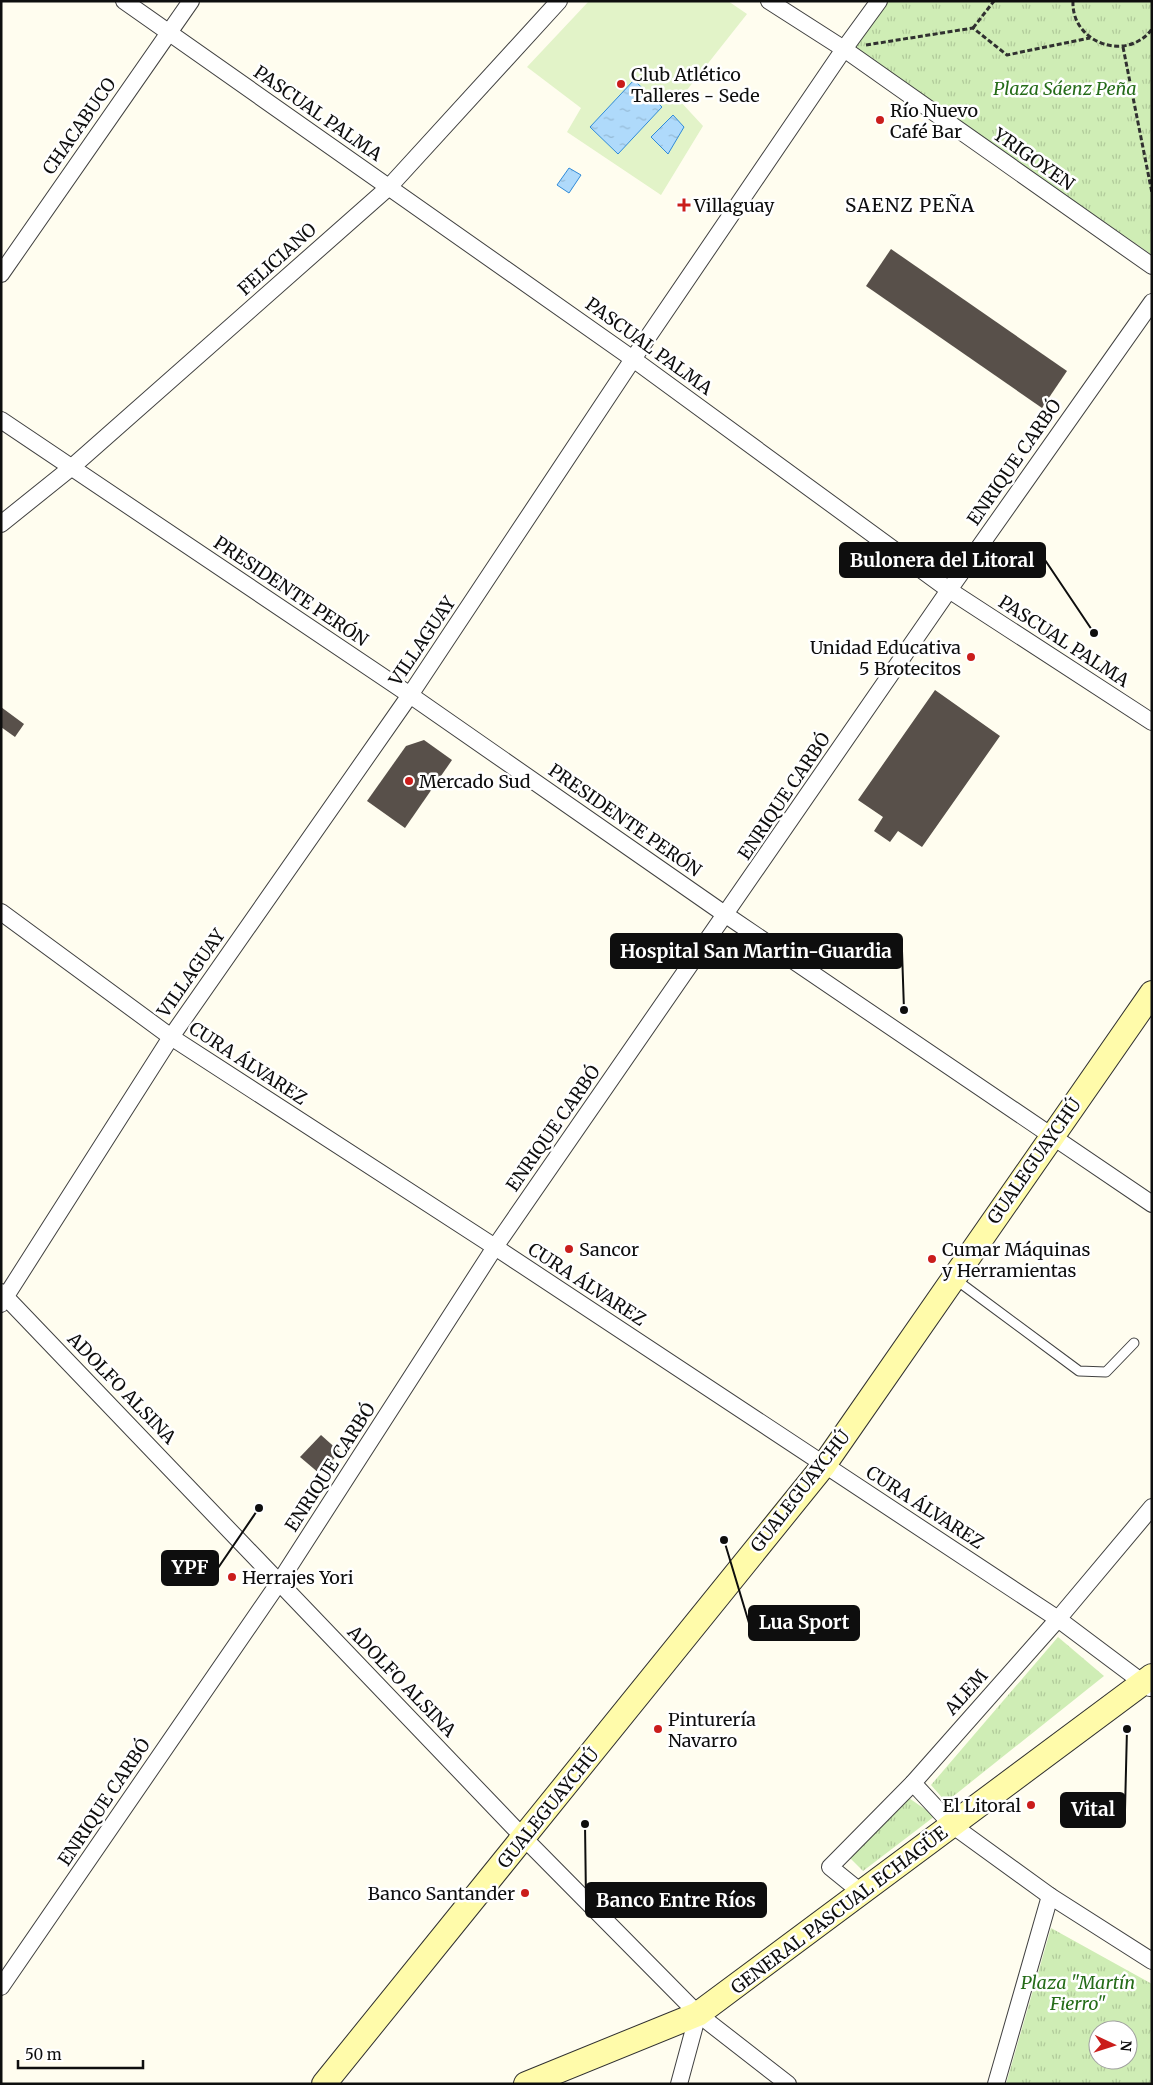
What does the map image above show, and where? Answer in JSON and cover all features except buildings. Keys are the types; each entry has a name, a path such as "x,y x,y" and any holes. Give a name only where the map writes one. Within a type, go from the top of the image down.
{"street":[{"name":"PASCUAL PALMA","path":"124,1 633,359 949,590 1152,722"},
{"name":"CHACABUCO","path":"1,274 191,1"},
{"name":"FELICIANO","path":"1,524 72,468 389,187 559,1"},
{"name":"YRIGOYEN","path":"769,1 844,49 1152,266"},
{"name":"VILLAGUAY","path":"3,1298 170,1037 410,695 633,359 844,49 880,1"},
{"name":"ENRIQUE CARBÓ","path":"2,1985 280,1581 495,1247 949,590 1152,302"},
{"name":"PRESIDENTE PERÓN","path":"1,420 410,695 726,915 1152,1204"},
{"name":"CURA ÁLVAREZ","path":"1,912 170,1037 495,1247 824,1464 1058,1619 1149,1683"},
{"name":"GUALEGUAYCHÚ","path":"324,2084 824,1464 1051,1135 1152,993"},
{"name":"ADOLFO ALSINA","path":"3,1298 280,1581 524,1838 698,2014 788,2084"},
{"name":"ALEM","path":"862,1894 830,1867 913,1782 1058,1619 1152,1507"},
{"name":"GENERAL PASCUAL ECHAGÜE","path":"526,2084 698,2014 862,1894 952,1825 1149,1683"},
{"path":"913,1782 952,1825 1050,1896 1152,1961"},
{"path":"996,2084 1050,1896"},
{"path":"679,2084 698,2014"}],"lane":[{"path":"953,1278 1079,1371 1106,1372 1134,1343"}],"path":[{"path":"844,49 973,28 994,1"},
{"path":"1073,1 1075,17 1081,29 1100,44 1111,47 1123,47 1133,44 1151,30"},
{"path":"973,28 1007,55 1090,38"},
{"path":"1123,47 1152,193"}],"green space":[{"name":"Club Atlético Talleres - Sede","path":"589,1 728,1 747,14 679,100 703,126 661,195 567,132 581,108 527,67"},
{"name":"Plaza Sáenz Peña","path":"886,1 1152,1 1152,255 852,47"},
{"path":"1058,1637 1104,1676 946,1802 931,1785"},
{"path":"903,1794 935,1816 863,1871 847,1855"},
{"name":"Plaza \"Martín Fierro\"","path":"1051,1928 1152,1984 1152,2084 1006,2084"}],"water":[{"path":"634,80 662,107 618,154 590,127"},
{"path":"673,115 684,127 668,154 651,137"},
{"path":"569,168 581,175 569,193 557,185"}],"place":[{"name":"Club Atlético Talleres - Sede","path":"621,84"},
{"name":"Río Nuevo Café Bar","path":"880,120"},
{"name":"Villaguay","path":"684,205"},
{"name":"Bulonera del Litoral","path":"1094,633"},
{"name":"Unidad Educativa 5 Brotecitos","path":"971,657"},
{"name":"Mercado Sud","path":"409,781"},
{"name":"Hospital San Martin-Guardia","path":"904,1010"},
{"name":"Sancor","path":"569,1249"},
{"name":"Cumar Máquinas y Herramientas","path":"932,1259"},
{"name":"YPF","path":"259,1508"},
{"name":"Lua Sport","path":"724,1540"},
{"name":"Herrajes Yori","path":"232,1577"},
{"name":"Pinturería Navarro","path":"658,1729"},
{"name":"Vital","path":"1127,1729"},
{"name":"El Litoral","path":"1031,1805"},
{"name":"Banco Entre Ríos","path":"585,1824"},
{"name":"Banco Santander","path":"525,1893"}],"district":[{"name":"SAENZ PEÑA","path":"910,205"}]}
